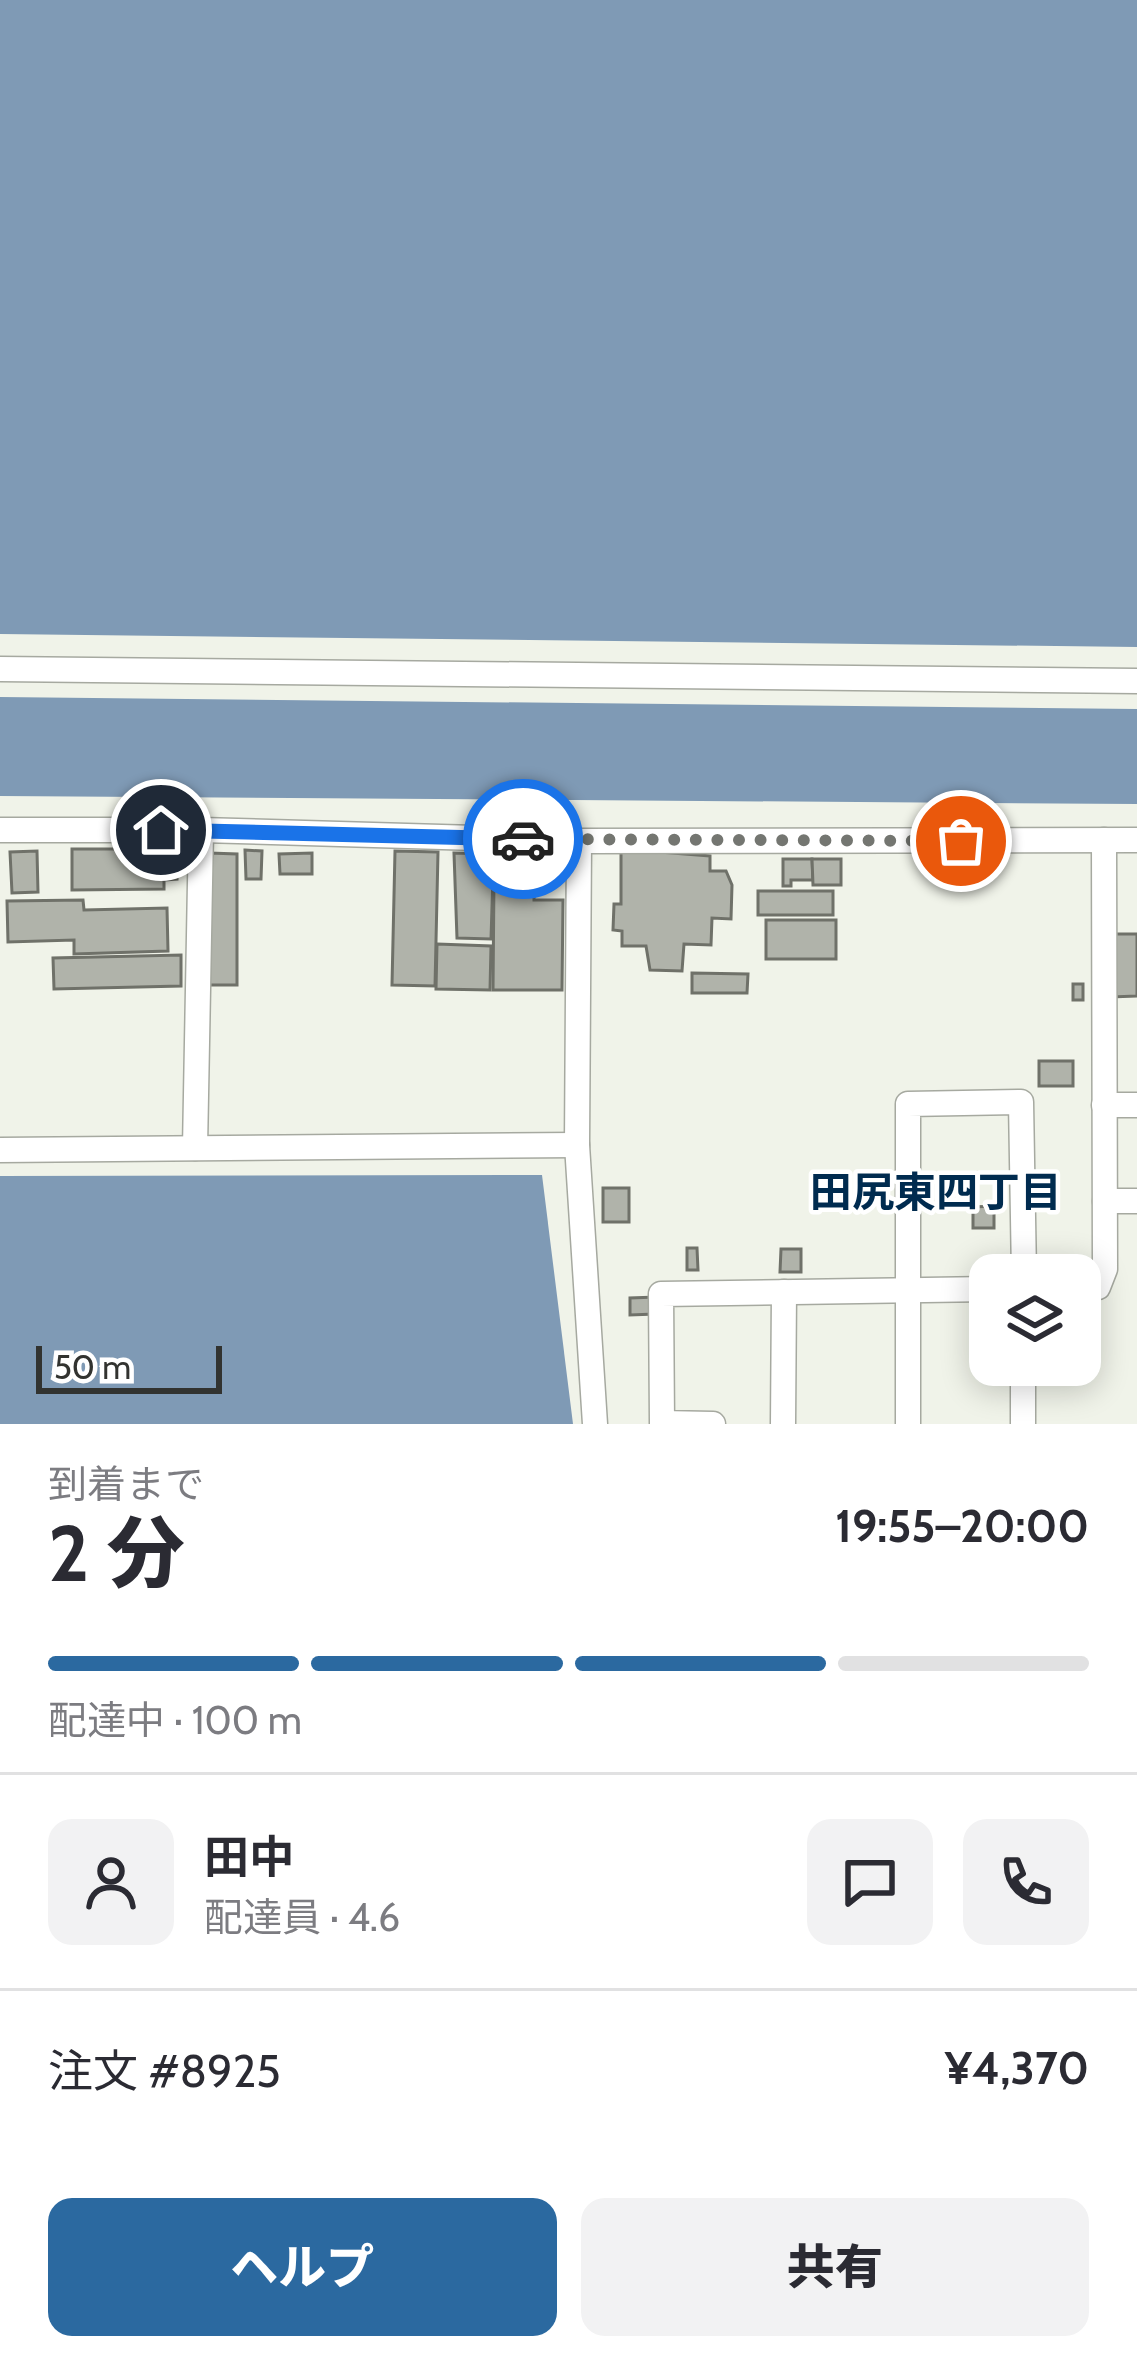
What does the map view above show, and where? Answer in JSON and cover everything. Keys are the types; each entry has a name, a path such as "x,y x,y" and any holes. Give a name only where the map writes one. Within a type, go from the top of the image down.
{"street":[{"path":"0,669 1137,681"},
{"path":"0,830 201,830 579,841 1137,840"},
{"path":"195,1148 201,830"},
{"path":"1101,1279 1105,1269 1104,840"},
{"path":"579,841 577,1145 595,1424"},
{"path":"908,1424 908,1104 1021,1102 1024,1254"},
{"path":"1104,1105 1137,1106"},
{"path":"0,1150 577,1145"},
{"path":"1105,1201 1137,1201"},
{"path":"713,1424 662,1423 662,1294 969,1289"},
{"path":"783,1424 784,1292"},
{"path":"1022,1424 1023,1386"}],"water":[{"path":"0,0 1137,0 1137,647 0,634"},
{"path":"0,697 1137,709 1137,804 0,796"},
{"path":"542,1175 573,1424 0,1424 0,1176"}],"building":[{"path":"72,849 177,849 177,879 164,880 164,889 72,890"},
{"path":"621,849 710,856 710,871 726,871 732,885 731,919 712,918 711,945 684,944 682,971 650,970 646,946 622,946 622,931 613,930 614,904 621,904"},
{"path":"245,850 262,851 261,879 246,879"},
{"path":"37,851 38,892 12,893 10,852"},
{"path":"395,851 438,852 435,986 392,985"},
{"path":"209,853 237,854 237,985 209,985"},
{"path":"312,853 312,874 280,874 279,854"},
{"path":"454,853 532,855 531,876 493,875 491,939 457,938"},
{"path":"783,859 812,859 813,880 791,880 791,886 783,886"},
{"path":"812,859 841,859 841,885 813,885"},
{"path":"494,878 534,879 534,900 563,900 562,990 493,990"},
{"path":"758,891 833,891 833,915 758,915"},
{"path":"83,900 84,910 167,908 168,951 74,954 74,940 8,942 7,901"},
{"path":"766,920 836,920 836,959 766,959"},
{"path":"1111,934 1137,934 1137,996 1111,997"},
{"path":"437,944 491,946 490,990 436,989"},
{"path":"181,955 181,986 54,989 53,958"},
{"path":"692,973 748,974 747,993 692,993"},
{"path":"1073,984 1083,984 1083,1000 1073,1000"},
{"path":"1039,1061 1073,1061 1073,1086 1039,1086"},
{"path":"603,1188 629,1188 629,1222 603,1222"},
{"path":"994,1206 994,1228 973,1228 973,1207"},
{"path":"687,1248 697,1248 698,1270 687,1270"},
{"path":"781,1249 801,1249 801,1272 780,1272"},
{"path":"656,1297 655,1314 630,1315 630,1298"}],"way so far":[{"path":"523,839 961,841"}],"district":[{"name":"田尻東四丁目","path":"936,1192"}],"route":[{"path":"161,830 523,839"}]}
